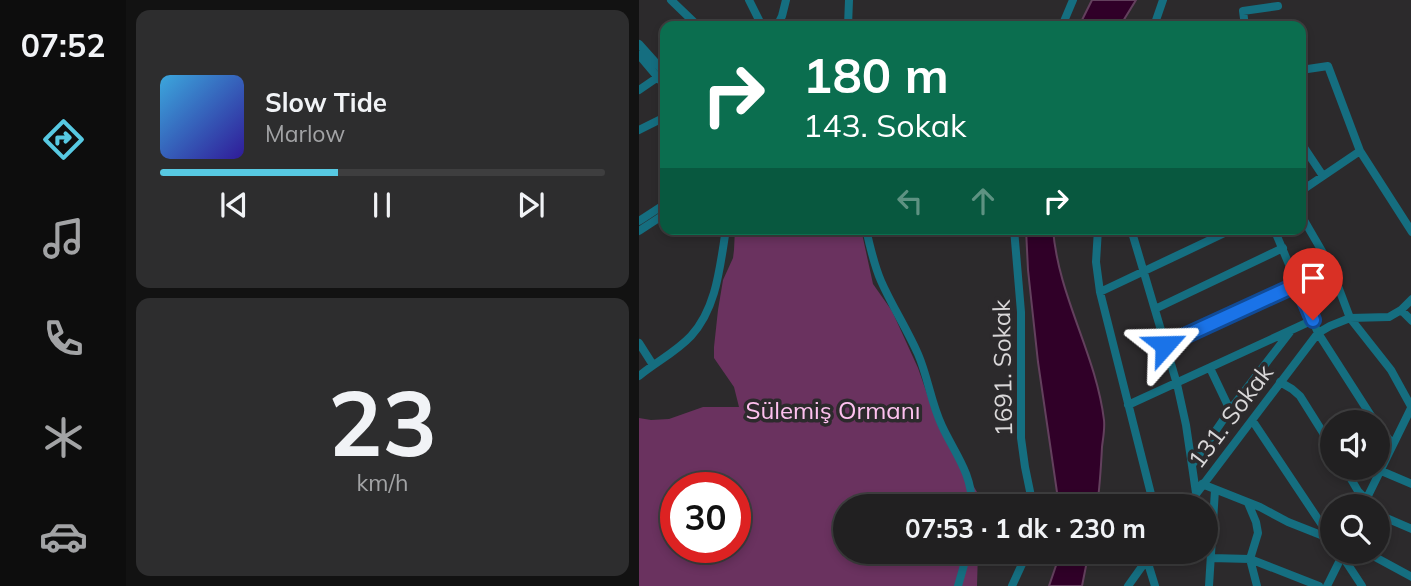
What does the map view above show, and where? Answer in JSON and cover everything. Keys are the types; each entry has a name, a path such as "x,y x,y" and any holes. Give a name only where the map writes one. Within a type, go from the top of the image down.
{"street":[{"path":"671,0 694,21"},
{"path":"749,0 760,21"},
{"path":"780,21 786,0"},
{"path":"848,21 849,0"},
{"path":"1064,21 1073,0"},
{"path":"1156,21 1163,0"},
{"path":"1244,21 1243,11 1278,6"},
{"path":"639,44 660,72"},
{"path":"639,55 660,73"},
{"path":"1306,69 1328,66 1360,151 1411,232"},
{"path":"639,90 660,76"},
{"path":"639,130 660,120"},
{"path":"1306,150 1323,176"},
{"path":"1306,188 1360,151"},
{"path":"639,221 660,207"},
{"path":"639,231 660,217"},
{"path":"1306,224 1330,265 1350,318 1391,370 1411,407 1390,447"},
{"path":"639,376 692,336 708,312 725,235"},
{"path":"867,235 881,282 910,336 927,378 939,419 964,467 971,494"},
{"name":"1691. Sokak","path":"1015,235 1021,312 1021,438 1031,494"},
{"path":"1098,235 1096,262 1100,292 1151,494"},
{"path":"1133,235 1177,384 1196,493"},
{"path":"1100,292 1220,235"},
{"path":"1277,235 1318,333 1368,410"},
{"path":"1155,309 1283,248"},
{"path":"1165,345 1298,284"},
{"path":"1411,299 1401,310 1411,321"},
{"name":"131. Sokak","path":"1196,493 1318,333 1350,318 1389,317 1401,310"},
{"path":"1128,405 1313,320"},
{"path":"1192,465 1290,331"},
{"path":"639,343 653,365"},
{"path":"1210,368 1230,410"},
{"path":"1280,382 1300,397 1320,428"},
{"path":"1251,420 1320,523"},
{"path":"1390,475 1411,484"},
{"path":"1203,484 1320,535"},
{"path":"1215,490 1215,494"},
{"path":"1247,503 1258,533 1250,559 1257,586"},
{"path":"1390,520 1411,529"},
{"path":"1218,558 1250,559 1319,586"},
{"path":"958,586 964,564"},
{"path":"1012,586 1022,564"},
{"path":"1128,586 1144,564"},
{"path":"1148,564 1155,586"},
{"path":"1208,586 1210,564"},
{"path":"1327,586 1337,564"},
{"path":"1349,564 1362,586"},
{"path":"1388,564 1411,577"}],"green space":[{"name":"Sülemiş Ormanı","path":"735,235 862,235 873,284 892,311 918,368 939,428 977,494 833,494 833,564 978,564 977,586 639,586 639,418 669,419 703,407 739,407 734,387 714,358 723,280 733,258"}],"shaded area":[{"path":"1092,0 1136,0 1123,21 1082,21"},
{"path":"1026,235 1054,235 1062,278 1100,396 1104,427 1099,494 1057,494 1038,362"},
{"path":"1057,564 1086,564 1082,586 1049,586"}],"route":[{"path":"1165,345 1298,284 1313,320"}]}
